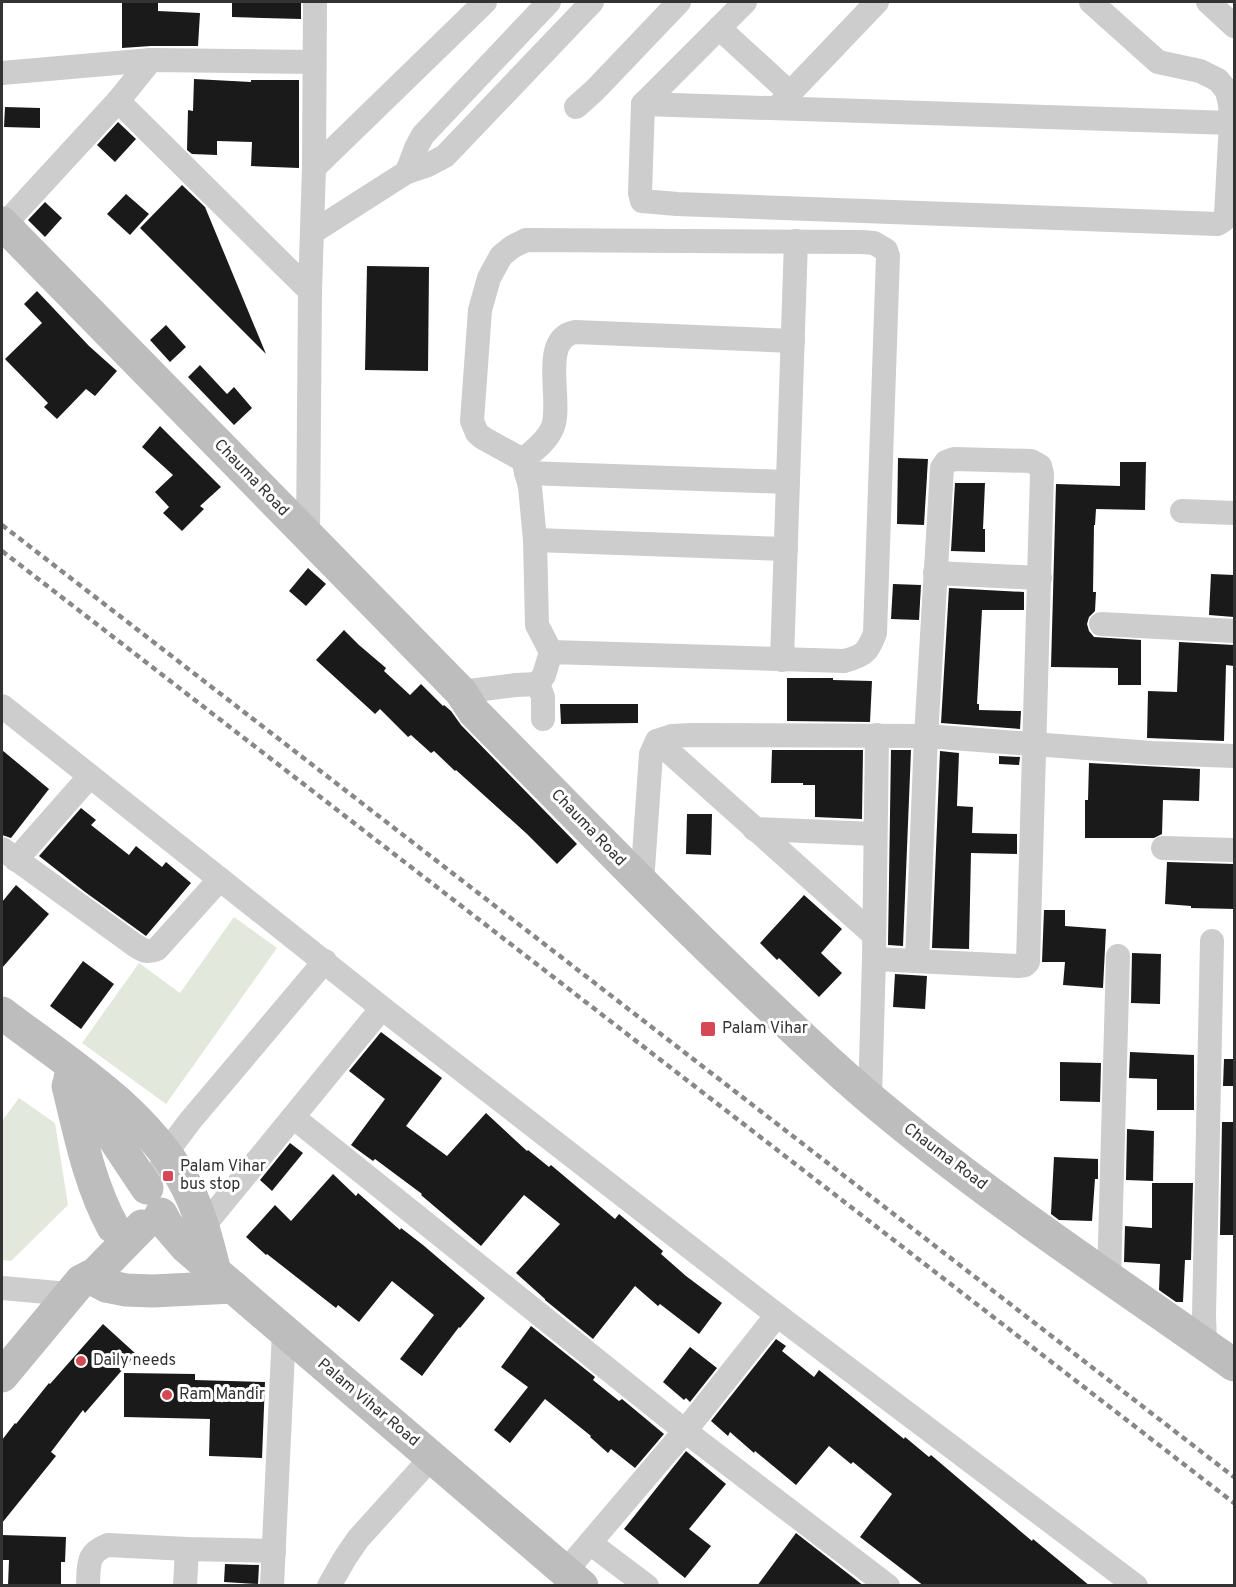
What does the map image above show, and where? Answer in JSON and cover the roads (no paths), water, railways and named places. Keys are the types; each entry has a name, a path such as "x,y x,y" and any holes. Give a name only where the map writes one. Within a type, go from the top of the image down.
{"street":[{"path":"308,536 315,2"},
{"path":"314,168 485,2"},
{"path":"407,172 423,135 549,2"},
{"path":"313,232 407,172 445,156 592,2"},
{"path":"576,107 679,2"},
{"path":"745,2 643,104 640,193 642,201 1217,224 1225,219 1230,123 1227,91 1218,80 1200,71 1158,62 1091,2"},
{"path":"783,101 877,2"},
{"path":"1208,2 1234,26"},
{"path":"719,28 783,101"},
{"path":"2,73 151,60 314,62"},
{"path":"2,225 118,101 151,60"},
{"path":"118,101 310,291"},
{"path":"643,104 783,101 1230,123"},
{"name":"Chauma Road","path":"2,225 461,692 474,712 721,961 870,1098 938,1155 1234,1365"},
{"path":"551,652 844,661 856,658 870,648 876,621 888,256 886,250 874,243 862,242 526,240 512,247 501,256 489,278 480,310 472,421 474,428 483,438 524,466 788,482"},
{"path":"782,660 796,241"},
{"path":"524,466 552,429 555,416 555,352 561,338 567,334 575,332 793,341"},
{"path":"874,959 1018,966 1028,962 1042,474 1040,466 1031,461 954,459 946,462 942,468 926,736 917,961"},
{"path":"524,466 530,487 535,540 537,625 551,652 544,675 538,684"},
{"path":"1182,511 1234,513"},
{"path":"535,540 786,549"},
{"path":"935,573 1040,578"},
{"path":"1101,624 1234,631"},
{"path":"461,692 538,684"},
{"path":"538,684 543,697 543,719"},
{"path":"2,706 382,1008 777,1315 1136,1586"},
{"path":"870,1098 877,735"},
{"path":"642,883 651,754 657,741 672,736 926,736 1152,753 1234,756"},
{"path":"657,741 874,935"},
{"path":"90,776 9,854 136,946 151,952 157,949 220,879"},
{"path":"754,829 874,834"},
{"path":"1162,848 1234,850"},
{"path":"1205,1344 1212,941"},
{"path":"1109,1278 1118,956"},
{"path":"2,1376 80,1284 84,1267 140,1210 166,1153 190,1121 325,961"},
{"path":"195,1237 382,1008"},
{"path":"2,1013 58,1061 109,1131 140,1210"},
{"path":"58,1061 82,1073 123,1107 166,1153 183,1180 195,1237"},
{"path":"58,1061 91,1176 103,1208 140,1210"},
{"path":"293,1117 685,1431 888,1586"},
{"name":"Palam Vihar Road","path":"140,1210 195,1237 224,1280 574,1579"},
{"path":"2,1288 80,1284 153,1291 224,1280"},
{"path":"574,1579 590,1543 685,1431 777,1315"},
{"path":"272,1586 284,1331"},
{"path":"329,1586 358,1539 432,1457"},
{"path":"590,1543 647,1586"},
{"path":"88,1586 90,1560 98,1549 108,1545 274,1551"},
{"path":"185,1586 187,1549"}],"railway":[{"path":"2,525 1234,1477"},
{"path":"2,551 1234,1503"}],"place":[{"name":"Palam Vihar","path":"708,1029"},
{"name":"Palam Vihar bus stop","path":"168,1176"},
{"name":"Daily needs","path":"81,1361"},
{"name":"Ram Mandir","path":"167,1395"}]}
